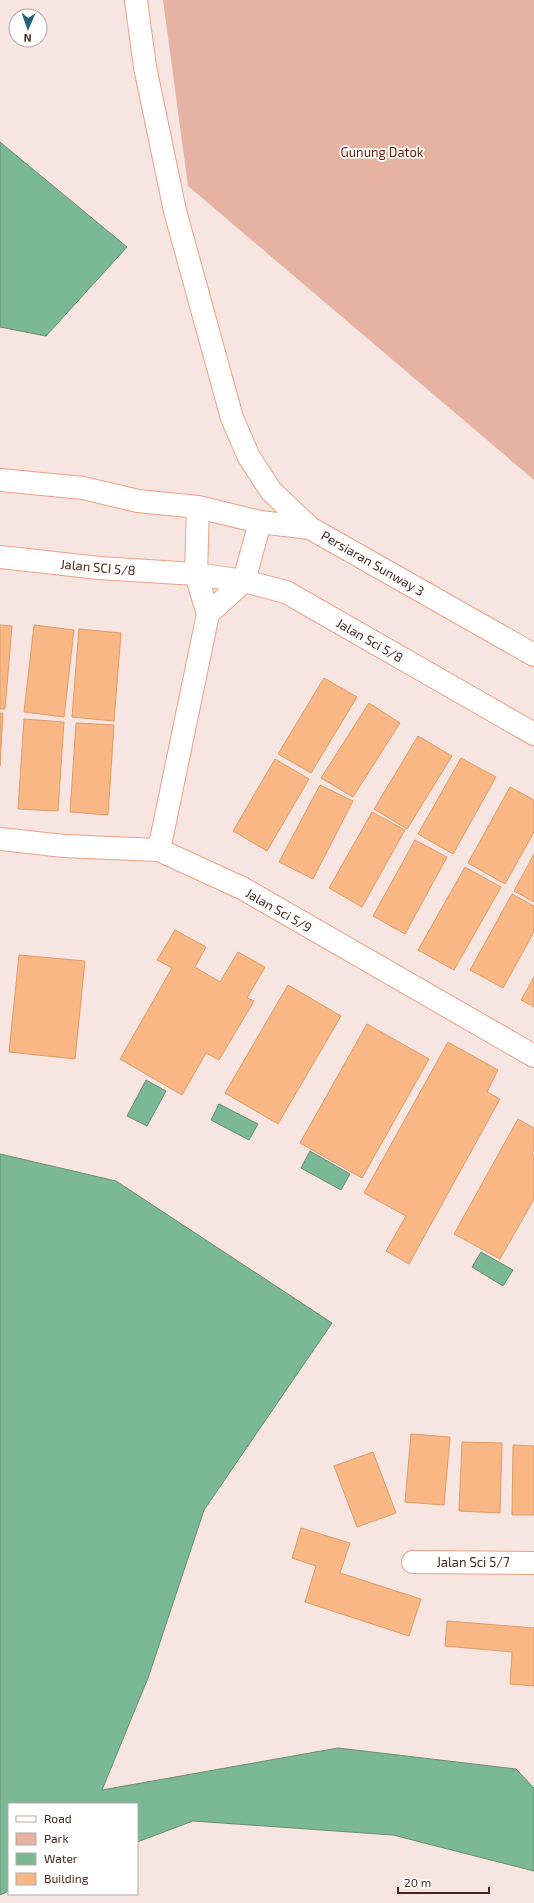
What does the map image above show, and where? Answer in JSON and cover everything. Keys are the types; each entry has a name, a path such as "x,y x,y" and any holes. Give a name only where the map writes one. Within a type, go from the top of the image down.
{"street":[{"path":"136,0 145,67 175,211 232,418 249,457 271,492 310,528"},
{"name":"Persiaran Sunway 3","path":"0,480 83,488 138,501 198,507 260,522 310,528 534,655"},
{"path":"159,850 208,614 196,574 198,507"},
{"path":"208,614 244,581 260,522"},
{"name":"Jalan SCI 5/8","path":"0,557 98,568 196,574"},
{"name":"Jalan Sci 5/8","path":"196,574 244,581 286,592 534,734"},
{"name":"Jalan Sci 5/9","path":"0,839 64,846 159,850 242,888 534,1056"},
{"name":"Jalan Sci 5/7","path":"413,1562 534,1562"}],"green space":[{"name":"Gunung Datok","path":"163,0 534,0 534,480 188,186"}],"water":[{"path":"0,142 127,247 46,336 0,327"},
{"path":"146,1080 166,1091 147,1126 127,1116"},
{"path":"219,1104 258,1124 249,1140 211,1120"},
{"path":"310,1151 350,1174 341,1190 301,1168"},
{"path":"0,1154 116,1181 332,1323 204,1510 148,1678 102,1790 338,1748 516,1769 534,1788 534,1871 393,1835 193,1821 138,1842 138,1803 8,1803 8,1891 0,1895"},
{"path":"481,1252 513,1270 503,1286 472,1267"}],"building":[{"path":"0,625 12,626 5,709 0,709"},
{"path":"34,625 74,630 64,717 24,712"},
{"path":"79,629 121,633 114,721 72,717"},
{"path":"324,678 357,697 311,773 278,754"},
{"path":"369,703 400,723 353,797 321,778"},
{"path":"0,713 3,713 0,766"},
{"path":"24,719 64,722 58,811 18,809"},
{"path":"76,723 114,725 108,815 70,812"},
{"path":"418,736 452,756 407,829 374,809"},
{"path":"461,758 496,777 453,854 418,834"},
{"path":"275,759 309,779 267,851 233,831"},
{"path":"320,785 353,801 313,879 279,862"},
{"path":"510,787 534,800 534,832 505,884 468,863"},
{"path":"372,812 405,830 362,907 329,888"},
{"path":"415,840 447,857 405,934 373,916"},
{"path":"534,854 534,902 514,891"},
{"path":"465,867 501,887 454,970 418,950"},
{"path":"512,894 534,906 534,932 503,988 470,970"},
{"path":"175,930 206,947 195,967 220,982 238,952 265,967 247,998 254,1001 219,1060 206,1053 182,1095 120,1059 172,968 157,960"},
{"path":"19,955 85,961 75,1059 9,1052"},
{"path":"534,977 534,1007 521,1000"},
{"path":"288,985 341,1016 278,1124 225,1093"},
{"path":"367,1024 429,1059 362,1178 300,1143"},
{"path":"448,1042 498,1070 487,1092 500,1099 409,1264 386,1251 406,1216 364,1193"},
{"path":"518,1119 534,1128 534,1150 532,1154 534,1155 534,1199 500,1259 454,1234"},
{"path":"411,1434 450,1437 444,1505 405,1502"},
{"path":"462,1442 502,1443 500,1513 459,1511"},
{"path":"513,1445 534,1446 534,1515 512,1515"},
{"path":"373,1452 396,1513 357,1527 334,1466"},
{"path":"301,1528 350,1543 340,1573 421,1599 409,1636 305,1602 316,1566 292,1558"},
{"path":"447,1621 534,1628 534,1686 510,1684 512,1652 445,1646"}]}
